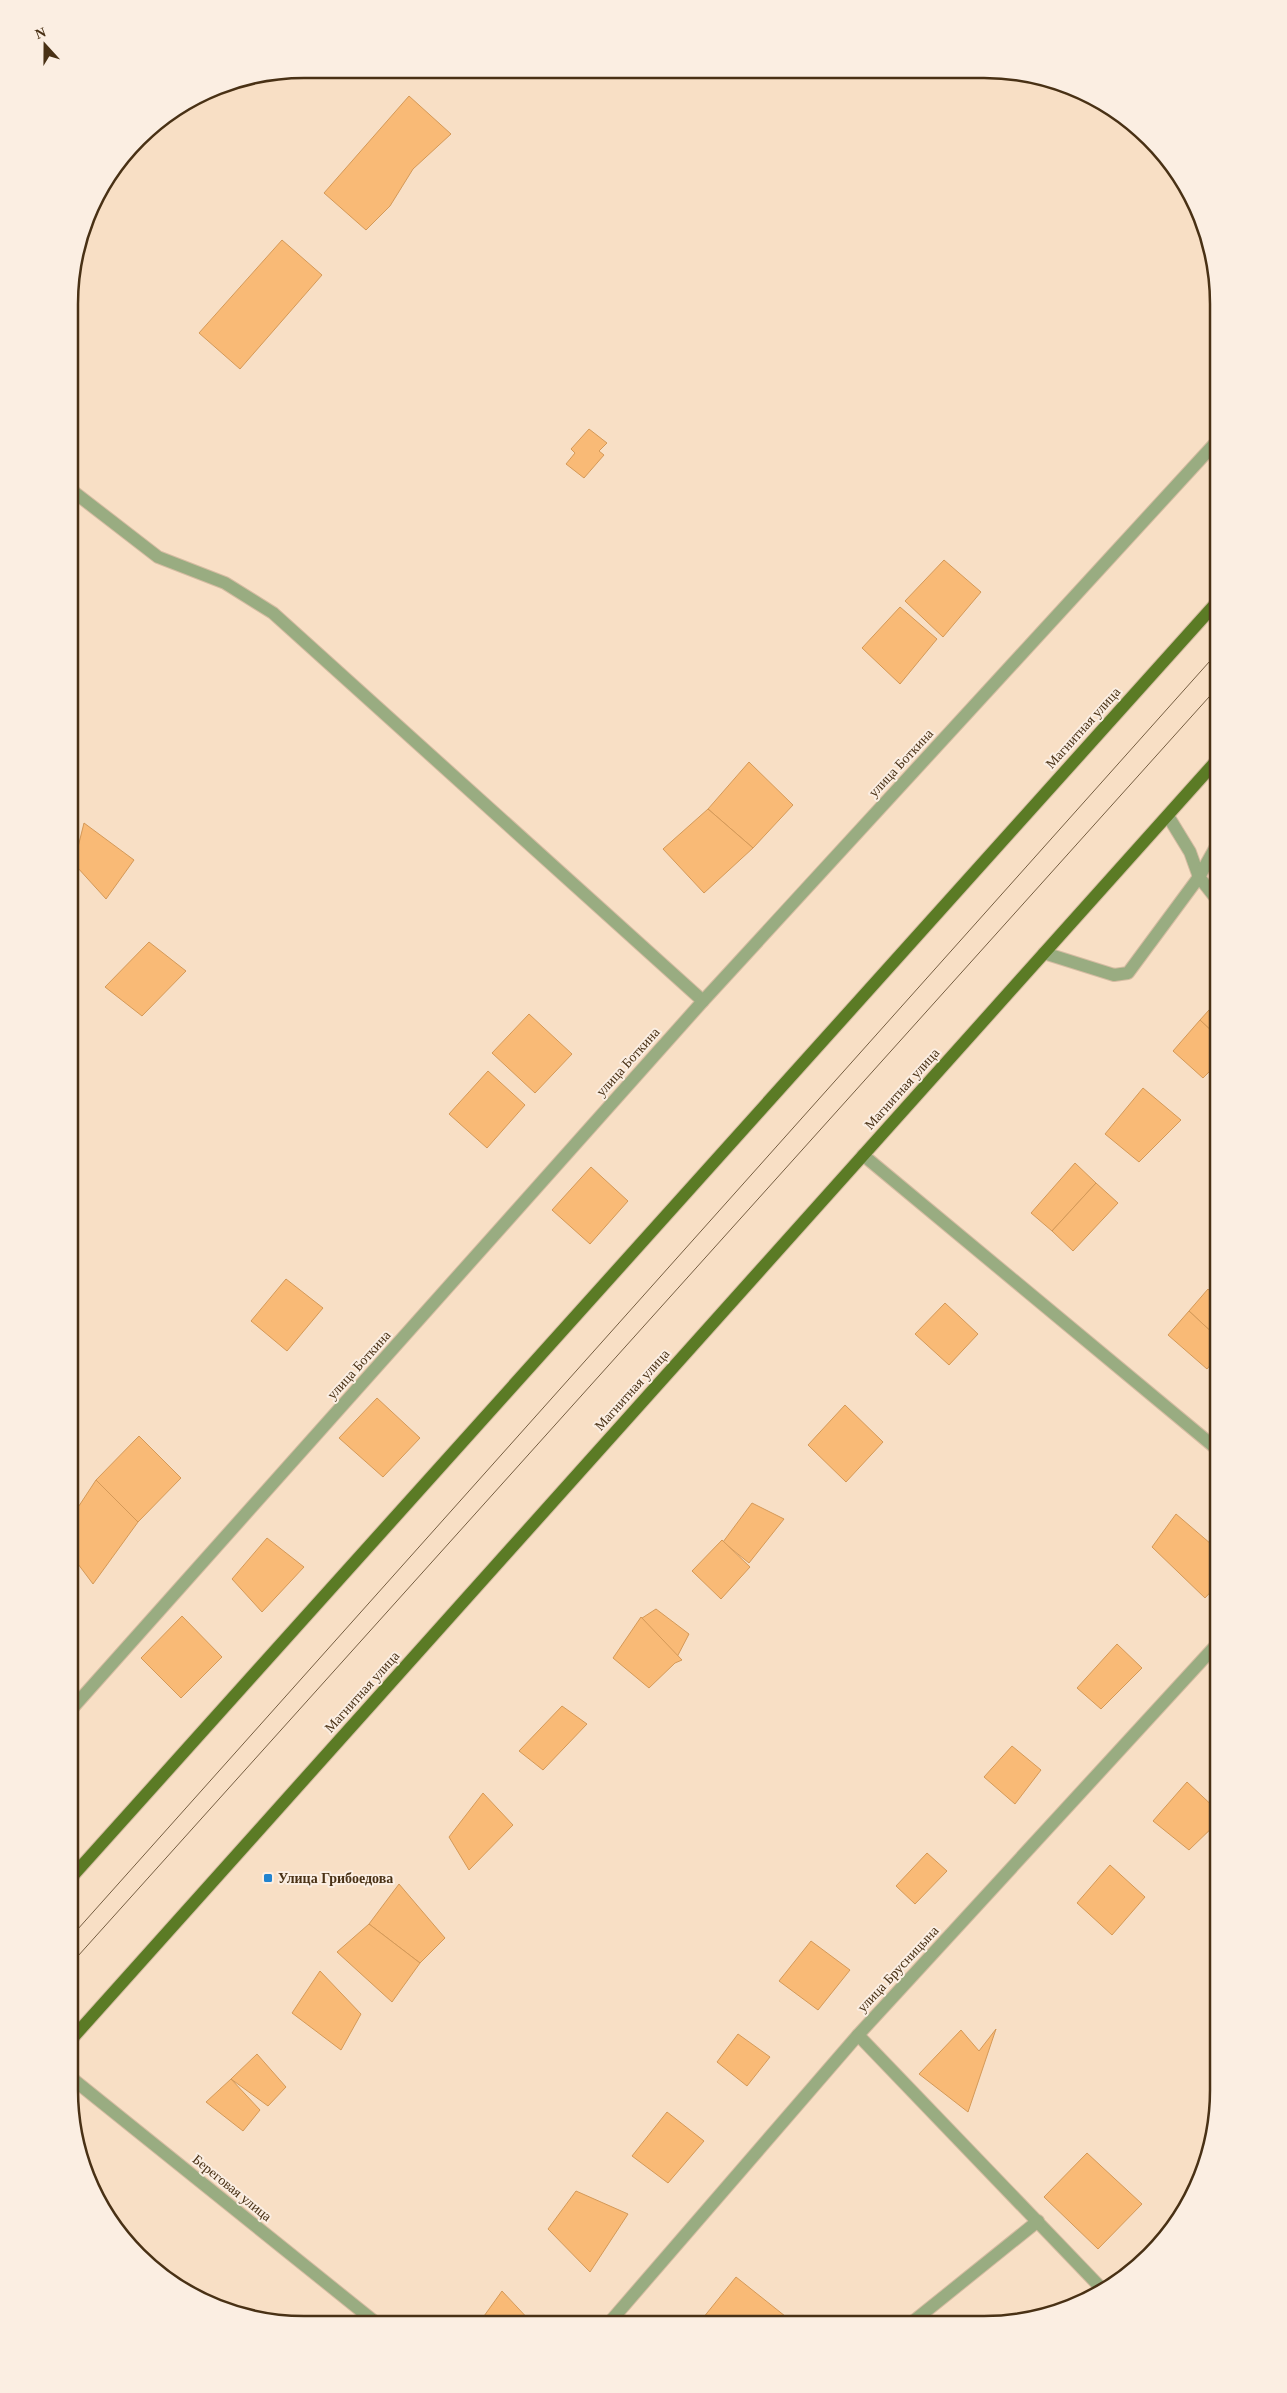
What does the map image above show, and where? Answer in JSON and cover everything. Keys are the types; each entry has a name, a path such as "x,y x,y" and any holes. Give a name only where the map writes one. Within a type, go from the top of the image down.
{"main road":[{"name":"Магнитная улица","path":"78,1870 1210,610"},
{"name":"Магнитная улица","path":"78,2032 1210,768"}],"street":[{"name":"улица Боткина","path":"78,1702 703,1001 1210,449"},
{"path":"78,495 158,557 225,583 273,613 703,1001"},
{"path":"1168,816 1190,852 1199,878 1210,891"},
{"path":"1044,953 1114,975 1128,973 1199,878 1210,858"},
{"path":"863,1155 1210,1443"},
{"name":"улица Брусницына","path":"615,2316 858,2035 1210,1652"},
{"path":"858,2035 1097,2284"},
{"name":"Береговая улица","path":"78,2083 369,2316"},
{"path":"920,2316 1038,2221"}],"building":[{"path":"409,96 451,134 413,169 390,206 366,230 324,193"},
{"path":"282,240 322,275 240,369 199,333"},
{"path":"589,429 607,443 599,451 604,455 584,478 566,464 575,453 571,449"},
{"path":"944,560 981,592 943,637 905,601"},
{"path":"900,607 937,639 900,684 862,648"},
{"path":"749,762 793,805 753,848 708,809"},
{"path":"708,809 753,848 704,893 663,849"},
{"path":"84,823 134,860 106,899 78,868 78,847"},
{"path":"149,942 186,971 142,1016 105,987"},
{"path":"1210,1009 1210,1029 1200,1020"},
{"path":"529,1014 572,1054 535,1093 492,1053"},
{"path":"1200,1020 1210,1029 1210,1071 1203,1078 1173,1051"},
{"path":"488,1071 525,1105 487,1148 449,1114"},
{"path":"1143,1088 1181,1120 1139,1162 1105,1134"},
{"path":"1075,1163 1096,1183 1052,1231 1031,1213"},
{"path":"591,1167 628,1201 590,1244 552,1210"},
{"path":"1096,1183 1118,1203 1073,1251 1052,1231"},
{"path":"286,1279 323,1308 287,1351 251,1321"},
{"path":"1208,1289 1210,1291 1210,1331 1189,1311"},
{"path":"945,1303 978,1334 949,1365 915,1334"},
{"path":"1189,1311 1210,1331 1210,1365 1207,1369 1168,1335"},
{"path":"377,1398 420,1438 383,1477 339,1438"},
{"path":"845,1405 883,1442 846,1482 808,1445"},
{"path":"139,1436 181,1478 138,1522 96,1480"},
{"path":"96,1480 138,1522 93,1584 78,1564 78,1507"},
{"path":"752,1503 784,1519 749,1563 723,1542"},
{"path":"1176,1514 1210,1543 1210,1593 1205,1598 1152,1547"},
{"path":"267,1538 304,1567 262,1612 232,1579"},
{"path":"722,1540 750,1567 721,1599 692,1571"},
{"path":"656,1609 689,1634 677,1657 639,1620"},
{"path":"182,1616 222,1657 181,1698 141,1658"},
{"path":"641,1617 682,1660 675,1663 649,1688 613,1658"},
{"path":"1117,1644 1142,1668 1101,1709 1077,1688"},
{"path":"562,1706 587,1724 543,1770 519,1751"},
{"path":"1012,1746 1041,1770 1015,1804 984,1777"},
{"path":"1187,1782 1210,1804 1210,1830 1189,1850 1153,1821"},
{"path":"483,1793 513,1825 469,1870 449,1837"},
{"path":"927,1853 947,1871 915,1904 896,1886"},
{"path":"1110,1865 1145,1897 1112,1935 1077,1903"},
{"path":"399,1884 445,1938 420,1963 369,1924"},
{"path":"369,1924 420,1963 392,2002 337,1952"},
{"path":"811,1941 850,1970 818,2010 779,1981"},
{"path":"320,1971 361,2014 341,2050 292,2013"},
{"path":"996,2029 968,2112 919,2074 961,2030 979,2051"},
{"path":"738,2034 770,2057 747,2086 717,2062"},
{"path":"257,2054 286,2087 268,2106 231,2079"},
{"path":"231,2079 260,2110 243,2131 206,2102"},
{"path":"667,2112 704,2141 668,2183 632,2156"},
{"path":"1087,2153 1142,2204 1098,2249 1044,2197"},
{"path":"576,2191 628,2214 590,2272 548,2229"},
{"path":"736,2277 785,2316 705,2316"},
{"path":"502,2291 525,2316 484,2316"}],"tram line":[{"path":"78,1929 1210,661"},
{"path":"78,1956 1210,696"}],"place":[{"name":"Улица Грибоедова","path":"268,1878"}]}
